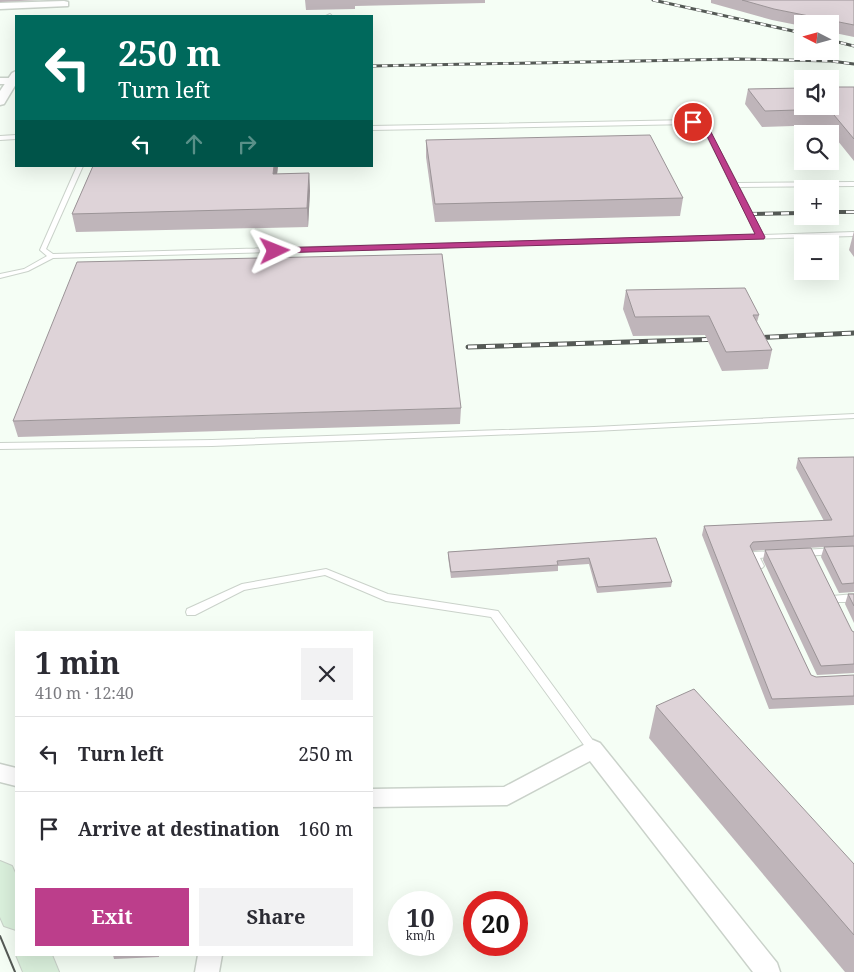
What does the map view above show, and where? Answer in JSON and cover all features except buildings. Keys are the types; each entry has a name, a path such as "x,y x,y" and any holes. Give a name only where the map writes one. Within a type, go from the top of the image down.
{"main road":[{"path":"0,877 15,912"},
{"path":"34,956 41,972"}],"street":[{"path":"0,6 65,2"},
{"path":"56,15 65,2"},
{"path":"0,101 9,79"},
{"path":"373,798 508,796 593,749 768,972"},
{"path":"0,773 15,777"},
{"path":"207,972 210,956"}],"lane":[{"path":"373,128 693,122 706,129 761,237"},
{"path":"0,138 15,137"},
{"path":"52,256 44,250 80,167"},
{"path":"735,185 854,184"},
{"path":"0,276 26,270 52,256 854,234"},
{"path":"0,446 212,444 594,429 854,416"},
{"path":"762,573 754,555 788,554 814,556 854,550"},
{"path":"191,612 242,588 326,572 386,597 494,614 593,749"},
{"path":"835,599 854,598"}],"tram line":[{"path":"0,936 15,972"}],"railway":[{"path":"653,0 794,31"},
{"path":"839,42 854,46"},
{"path":"373,66 738,59 831,61 854,64"},
{"path":"839,212 854,212"},
{"path":"749,214 794,213"},
{"path":"752,338 854,333"},
{"path":"468,347 722,339"}],"route":[{"path":"275,251 761,237 709,134 706,129 693,122"}]}
